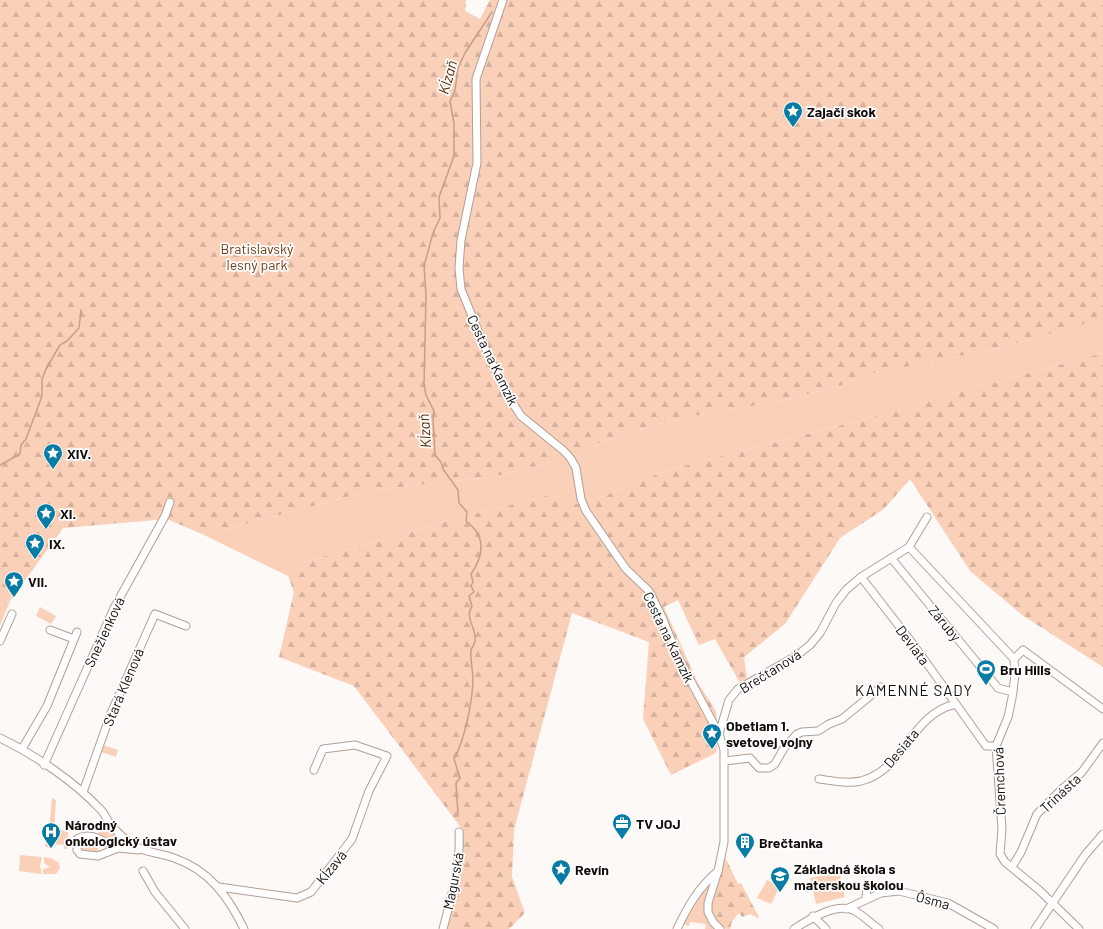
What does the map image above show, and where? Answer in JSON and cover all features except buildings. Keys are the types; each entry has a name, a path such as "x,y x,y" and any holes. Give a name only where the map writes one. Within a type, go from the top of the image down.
{"street":[{"name":"Cesta na Kamzík","path":"503,0 476,80 477,163 461,240 459,268 461,290 488,355 512,402 521,416 564,451 571,459 576,468 581,499 586,511 626,569 649,591 662,617 678,657 719,734"},
{"name":"Snežienková","path":"44,765 109,618 165,516 170,502"},
{"name":"Brečtanová","path":"719,734 729,700 738,689 804,651 820,633 841,597 861,577 909,547 927,516"},
{"path":"909,547 1014,659 1023,650 1103,709"},
{"name":"Záruby","path":"891,558 998,688 1013,692"},
{"name":"Deviata","path":"861,577 986,746 996,746"},
{"path":"0,641 12,614"},
{"name":"Stará Klenová","path":"83,792 111,713 155,614 186,626"},
{"path":"50,630 74,639"},
{"path":"22,749 47,706 77,632"},
{"name":"Čremchová","path":"1014,659 1013,692 1008,717 996,746 1002,829 1000,854 1005,862 1079,929"},
{"path":"725,760 750,758 759,768 769,768 775,764 788,743 797,734 802,732 818,731 829,724 842,719 881,687"},
{"name":"Desiata","path":"818,779 852,782 874,776 889,764 930,716 941,708 956,704"},
{"path":"719,734 724,750 725,760 724,842 718,871 708,903 708,912 713,922 720,929"},
{"path":"0,738 22,749 83,792 102,811 112,826 133,845 143,850"},
{"name":"Trinásta","path":"1012,867 1021,852 1037,814 1050,800 1082,772 1103,743"},
{"name":"Kĺzavá","path":"219,887 297,898 311,892 352,839 369,791 387,756 355,745 323,749 314,770"},
{"name":"Magurská","path":"443,929 456,878 460,845 459,832"},
{"path":"1035,929 1085,856 1103,834"},
{"path":"118,848 98,856 80,854 77,850 77,839 83,836 96,837 118,848 143,850 179,860 200,871 219,887 244,929"},
{"path":"143,871 155,892 185,929"},
{"path":"679,929 690,901 701,886 718,871"},
{"path":"867,886 868,897"},
{"name":"Ôsma","path":"814,916 846,909 868,897 888,891 899,891 948,902 994,929"},
{"path":"846,909 856,912 871,926 879,929"},
{"path":"794,929 814,916 826,929"}],"green space":[{"name":"Bratislavský lesný park","path":"0,0 466,0 465,11 480,19 490,0 1103,0 1103,321 1080,325 1000,348 860,376 843,385 780,401 676,419 604,441 561,460 492,477 373,490 204,535 167,519 63,528 10,601 0,603"},
{"path":"1103,321 1103,353 970,389 904,409 668,470 581,505 550,495 461,517 298,564 288,576 204,535 373,490 492,477 561,460 604,441 676,419 780,401 843,385 860,376 1000,348 1080,325"},
{"path":"1103,353 1103,667 1022,615 970,571 910,479 884,509 840,538 785,624 744,657 747,678 740,683 715,639 699,645 678,600 664,607 698,683 716,711 718,734 716,753 671,775 643,719 649,642 572,613 514,830 512,877 525,913 509,929 443,929 457,878 462,829 354,686 279,657 294,592 288,576 298,564 461,517 550,495 581,505 668,470 904,409 970,389"},
{"path":"10,601 0,626 0,603"},
{"path":"40,607 56,616 51,624 36,616"},
{"path":"103,745 118,750 116,757 101,752"},
{"path":"52,798 56,800 54,830 68,831 67,849 64,849 64,845 54,844 53,848 45,847 46,841 48,841"},
{"path":"98,827 109,828 125,843 111,840 99,835"},
{"path":"93,839 98,842 98,851 94,853 83,851 81,847 82,841"},
{"path":"20,855 42,857 40,867 41,874 19,871"},
{"path":"44,857 53,859 59,863 60,868 56,874 43,874 43,869 50,867 44,863"},
{"path":"726,859 738,884 741,883 759,917 758,918 750,914 742,917 739,913 732,921 730,929 720,927 714,920 712,911 712,900 724,860"},
{"path":"839,872 845,897 816,904 810,878"},
{"path":"714,876 706,915 713,929 705,929 706,924 690,922 689,926 683,924 687,910"},
{"path":"767,880 780,886 771,904 757,898"}],"waterway":[{"name":"Kĺzaň","path":"458,814 456,783 460,778 454,759 465,731 471,700 473,681 471,650 475,642 475,636 469,615 472,606 469,596 474,592 471,586 473,582 471,574 479,560 481,546 477,533 466,521 467,512 459,503 458,490 435,455 434,411 426,395 424,385 426,295 424,266 433,233 440,218 439,197 454,156 454,124 450,101 455,90 458,68 465,53 492,12"},
{"path":"0,465 20,454 21,445 26,439 42,396 42,379 46,369 60,345 67,341 79,328 81,310"}],"place":[{"name":"Zajačí skok","path":"793,128"},
{"name":"XIV.","path":"53,470"},
{"name":"XI.","path":"46,530"},
{"name":"IX.","path":"35,560"},
{"name":"VII.","path":"14,598"},
{"name":"Bru Hills","path":"986,686"},
{"name":"Obetiam 1. svetovej vojny","path":"712,750"},
{"name":"TV JOJ","path":"622,840"},
{"name":"Národný onkologický ústav","path":"51,849"},
{"name":"Brečtanka","path":"745,859"},
{"name":"Revín","path":"561,886"},
{"name":"Základná škola s materskou školou","path":"780,893"}],"district":[{"name":"KAMENNÉ SADY","path":"914,690"}]}
